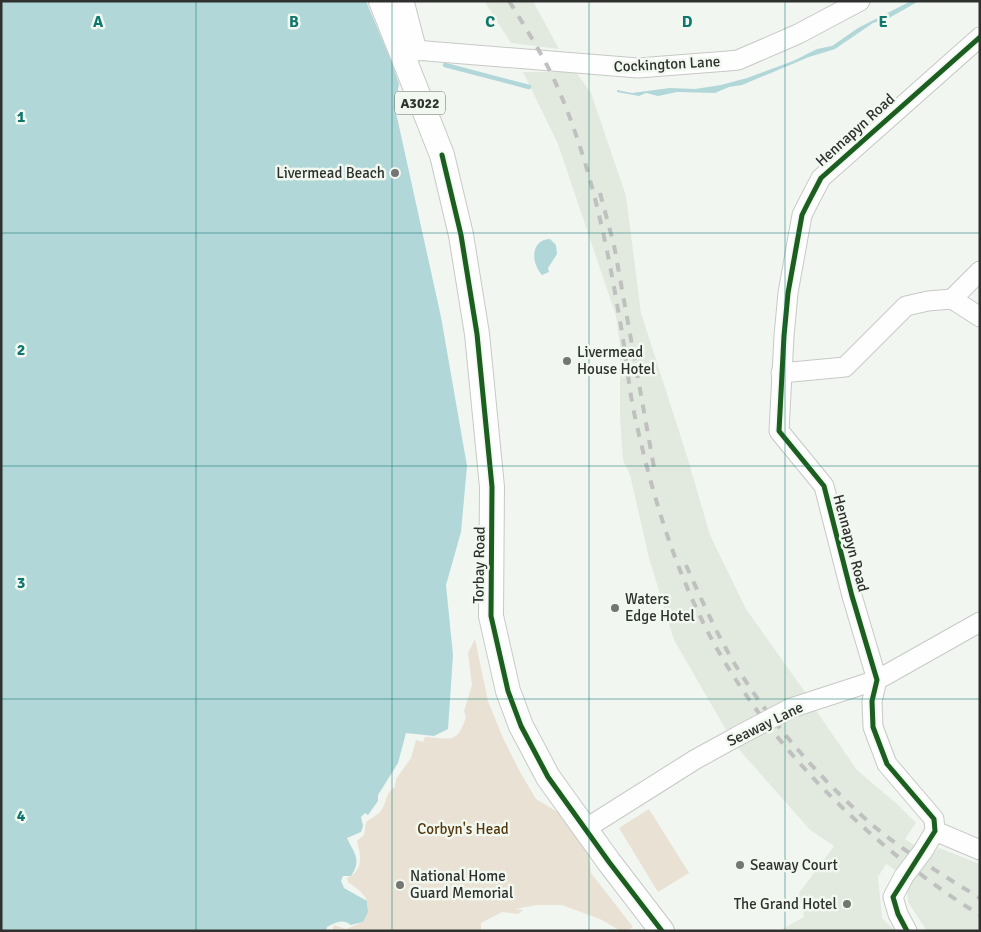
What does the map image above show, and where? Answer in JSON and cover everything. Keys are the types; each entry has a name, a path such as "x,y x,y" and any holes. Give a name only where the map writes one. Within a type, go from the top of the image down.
{"main road":[{"name":"Torbay Road","path":"381,1 410,50 418,95 442,155 462,235 472,293 492,487 490,596 498,653 508,691 531,748 548,778 662,931"}],"street":[{"path":"404,1 410,50"},
{"name":"Cockington Lane","path":"410,50 638,68 738,60 798,34 860,1"},
{"name":"Hennapyn Road","path":"935,830 934,819 887,764 873,727 872,701 877,680 852,596 824,486 779,431 781,373 788,292 802,215 821,178 980,37"},
{"path":"952,299 980,271"},
{"path":"781,373 845,367 906,306 928,301 952,299 980,317"},
{"name":"Seaway Lane","path":"585,829 696,759 791,708 877,680 980,622"},
{"path":"907,931 898,914 893,896 935,830 980,850"}],"shaded area":[{"path":"484,1 533,1 559,49 511,43"},
{"path":"523,72 576,72 591,93 626,196 641,313 710,535 746,609 805,692 781,704 793,719 815,709 857,770 916,823 905,839 931,856 939,848 980,864 980,931 927,931 908,902 907,890 912,881 886,864 878,877 882,918 895,931 779,931 804,917 799,893 834,846 810,830 735,745 746,739 738,724 726,730 674,640 649,558 630,475 623,460 620,418 620,345 616,316 558,144"}],"green space":[{"name":"Corbyn's Head","path":"475,639 488,701 503,738 520,772 536,799 585,829 591,873 633,927 627,931 621,931 600,919 562,905 537,905 515,909 523,910 518,914 502,912 481,923 481,931 332,931 334,925 346,929 363,922 368,909 368,903 363,894 348,882 347,878 359,867 360,852 357,841 364,835 366,822 380,812 389,792 395,787 396,779 411,758 416,740 423,742 425,737 452,738 456,736 463,726 466,717 464,711 472,685 468,653"},
{"path":"649,809 689,873 658,892 619,828"}],"water":[{"path":"1,1 366,1 392,63 399,84 395,108 441,317 467,466 461,532 446,585 453,655 448,729 434,736 406,733 398,763 378,795 378,801 368,815 365,813 361,817 363,826 361,832 347,838 356,857 356,865 351,876 343,876 341,881 344,888 367,901 368,912 363,922 351,925 339,922 327,927 326,931 1,931"},
{"path":"911,1 919,1 889,18 873,23 835,49 809,57 742,85 729,87 715,93 677,92 658,96 646,93 639,96 617,92 617,90 632,93 670,88 695,89 747,78 793,61 817,49 832,46 858,28"},
{"path":"550,239 556,245 557,254 548,268 549,272 542,275 534,259 534,253 539,243"}],"waterway":[{"path":"445,65 529,87"}],"railway":[{"path":"509,1 537,46 552,75 565,104 586,165 609,258 633,405 647,468 678,566 699,614 723,659 751,702 783,744 818,784 856,821 896,855 938,887 980,915"},
{"path":"600,193 614,245 655,473"},
{"path":"686,565 712,622 735,664 771,717 804,757 840,795 888,838 980,898"}],"cycle path":[{"path":"907,931 898,914 893,897 935,831 934,819 887,764 873,727 872,701 877,680 852,596 824,486 779,431 784,336 788,293 802,215 821,178 980,37"},
{"path":"442,155 461,235 477,334 492,487 491,616 508,691 521,726 548,777 609,862 662,931"}],"place":[{"name":"Livermead Beach","path":"395,173"},
{"name":"Livermead House Hotel","path":"567,361"},
{"name":"Waters Edge Hotel","path":"615,608"},
{"name":"Seaway Court","path":"740,865"},
{"name":"National Home Guard Memorial","path":"400,885"},
{"name":"The Grand Hotel","path":"847,904"}]}
